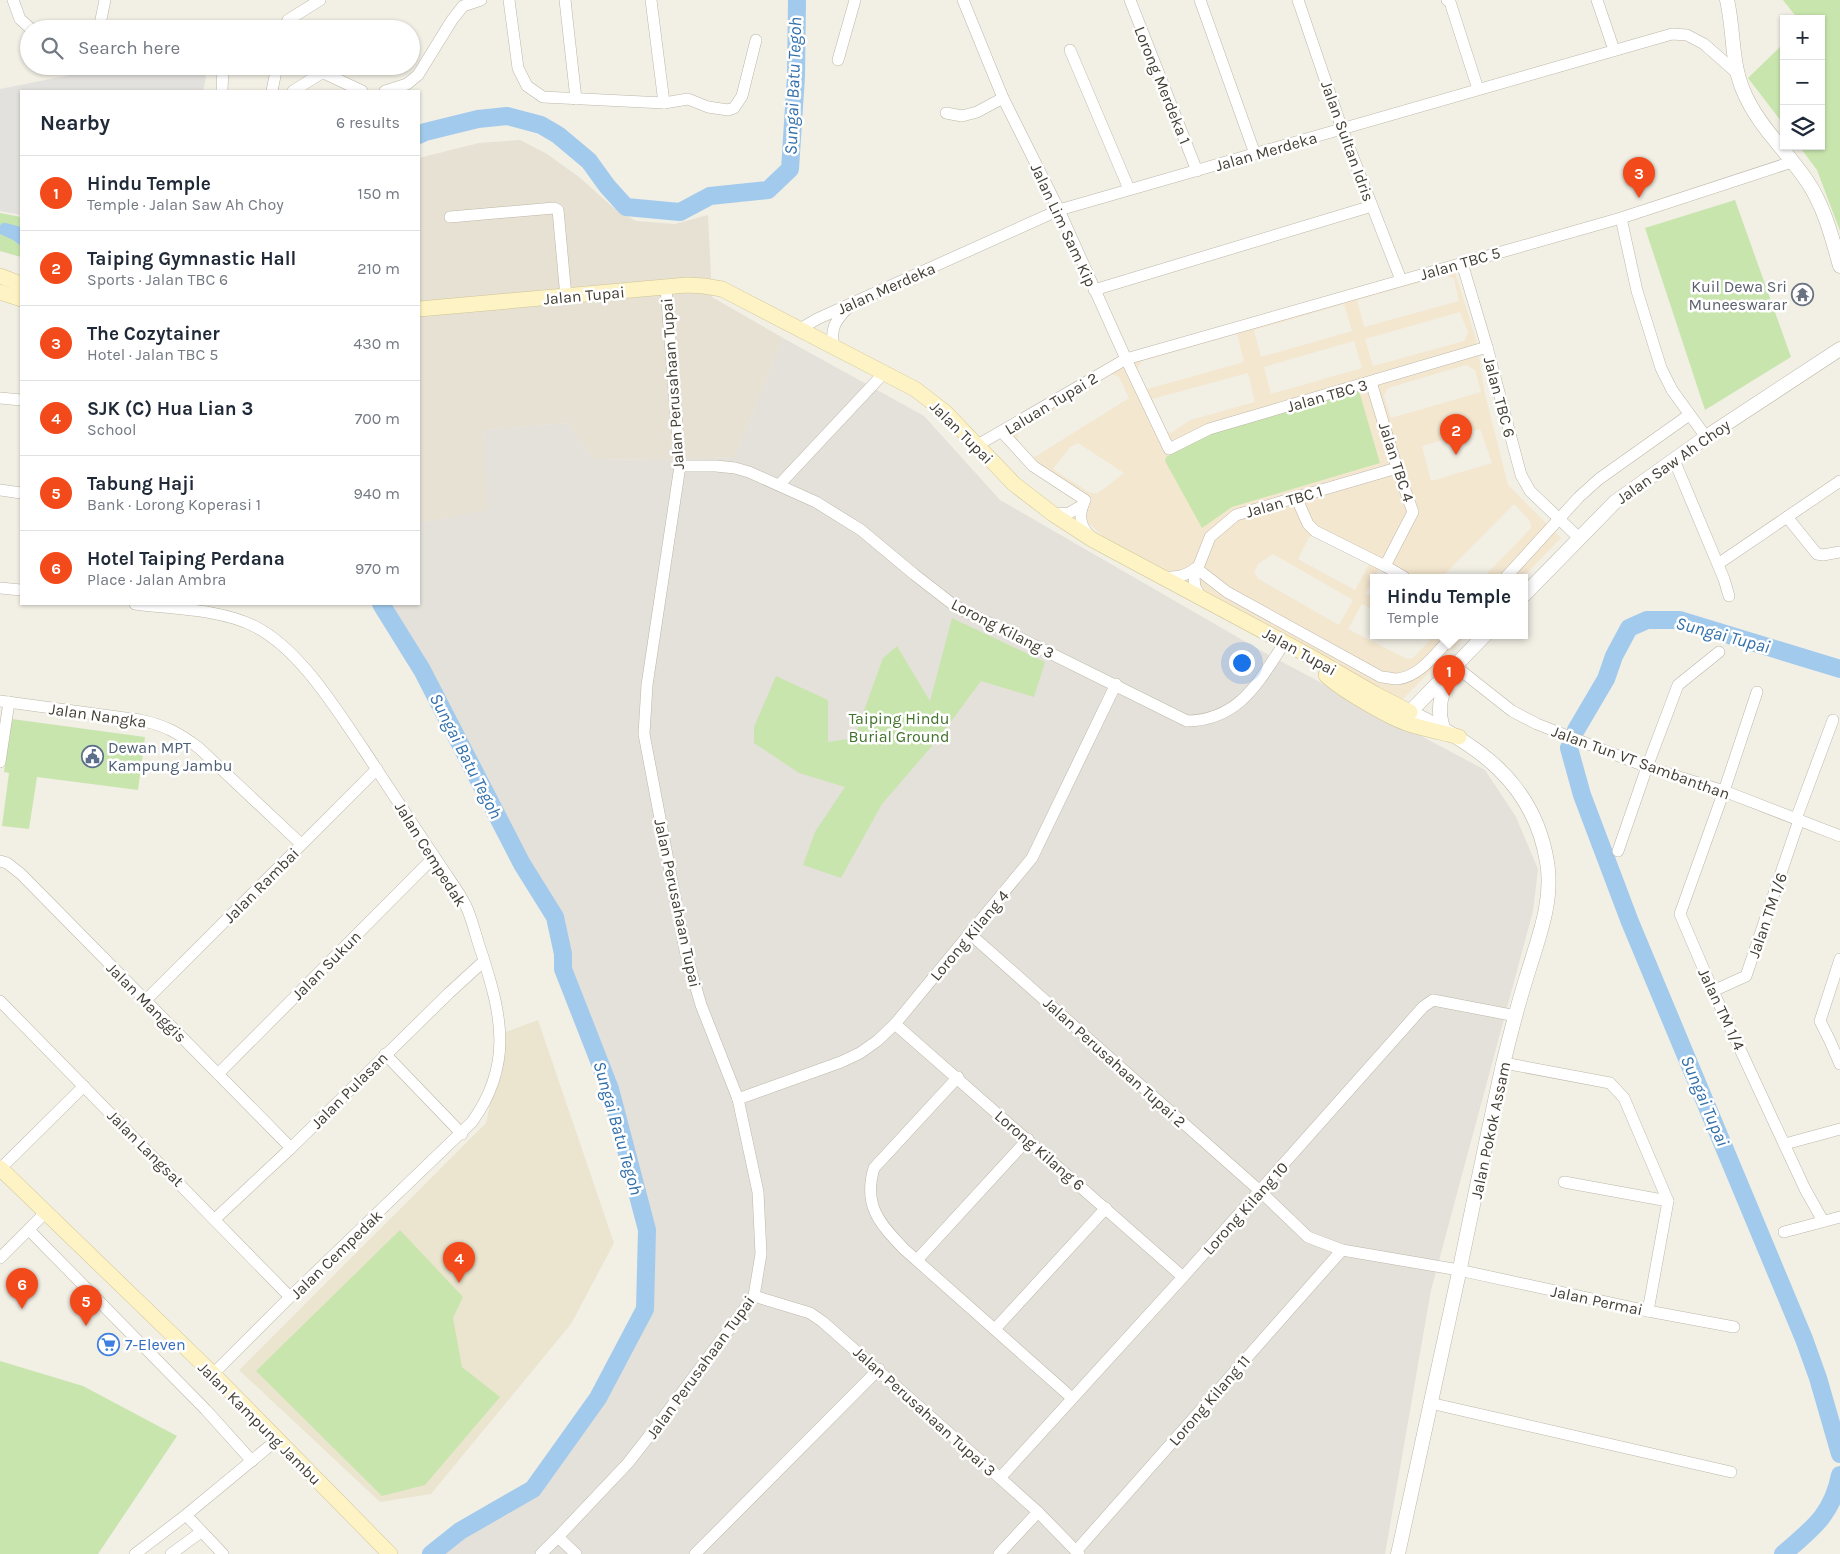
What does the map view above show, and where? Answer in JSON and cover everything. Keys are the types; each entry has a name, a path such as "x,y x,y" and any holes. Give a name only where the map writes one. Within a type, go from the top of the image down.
{"main road":[{"path":"0,276 20,284"},
{"name":"Jalan Tupai","path":"420,309 687,285 722,289 884,372 930,400 945,412 1014,484 1053,514 1093,540 1285,642 1410,712"},
{"path":"0,292 20,299"},
{"path":"1306,654 1331,680 1361,699 1405,722 1459,737"},
{"name":"Jalan Kampung Jambu","path":"0,1168 213,1374 390,1554"}],"street":[{"path":"13,0 21,20"},
{"path":"101,20 105,0"},
{"path":"288,20 320,0"},
{"path":"420,72 462,3 480,0"},
{"path":"509,0 518,68 527,86 543,97 664,103 688,99 718,110 728,110 734,108 742,96 756,40"},
{"path":"565,0 576,99"},
{"path":"651,0 664,103"},
{"path":"838,60 855,0"},
{"name":"Jalan Lim Sam Kip","path":"963,0 1003,98 1059,210 1094,290 1169,449"},
{"name":"Lorong Merdeka 1","path":"1130,0 1197,171"},
{"path":"1200,0 1255,154"},
{"name":"Jalan Sultan Idris","path":"1298,0 1342,129 1400,280"},
{"path":"1447,0 1450,2 1478,89"},
{"path":"1597,0 1614,50"},
{"path":"1727,0 1737,73 1742,90 1751,107 1806,179 1815,194 1830,232 1840,266"},
{"name":"Jalan Merdeka","path":"800,329 1059,210 1672,34 1687,35 1704,44 1737,73"},
{"path":"1070,50 1129,189"},
{"path":"222,90 223,75"},
{"path":"272,90 275,75"},
{"path":"295,90 318,75"},
{"path":"328,75 360,90"},
{"path":"388,90 407,84 418,75"},
{"path":"946,113 962,116 977,112 1003,98"},
{"name":"Jalan TBC 5","path":"1126,359 1621,218 1792,162"},
{"path":"1094,290 1372,206"},
{"path":"450,217 554,208 558,210 566,297"},
{"path":"1621,218 1637,291 1660,368 1672,390 1706,437"},
{"name":"Jalan TBC 6","path":"1462,263 1487,347 1521,475 1530,491 1579,538"},
{"name":"Jalan Perusahaan Tupai","path":"540,1554 633,1456 754,1296 761,1254 758,1192 738,1099 701,1005 685,950 644,734 647,685 680,466 666,288"},
{"path":"834,347 832,335 836,324 842,313 853,303"},
{"name":"Jalan TBC 3","path":"1169,449 1209,430 1487,347"},
{"name":"Jalan Saw Ah Choy","path":"1528,591 1615,502 1706,437 1840,349"},
{"name":"Laluan Tupai 2","path":"976,446 1126,359"},
{"path":"779,485 884,372"},
{"name":"Jalan TBC 4","path":"1371,382 1397,468 1413,512 1385,566"},
{"path":"0,398 20,400"},
{"path":"1509,574 1558,519 1599,479 1689,415"},
{"path":"1002,432 1033,466 1085,500 1080,514 1085,531 1093,540"},
{"path":"1674,460 1718,564 1729,596"},
{"name":"Lorong Kilang 3","path":"680,466 735,468 750,472 816,502 861,530 955,606 1188,721 1203,721 1232,709 1260,680 1285,642"},
{"name":"Jalan TBC 1","path":"1196,568 1210,537 1236,515 1397,468"},
{"path":"1718,564 1840,481"},
{"path":"0,490 20,493"},
{"path":"1296,497 1308,524 1315,531 1399,574"},
{"path":"1053,514 1069,513 1082,505"},
{"path":"1787,517 1818,554 1840,552"},
{"path":"1163,577 1175,578 1186,575 1196,568"},
{"path":"1196,568 1195,587 1200,596"},
{"path":"1196,568 1227,592 1381,677 1396,679 1411,675 1422,667 1449,639"},
{"path":"0,588 20,590"},
{"name":"Jalan Cempedak","path":"155,605 214,608 254,626 286,649 313,678 376,769 466,907 498,1009 501,1030 500,1051 494,1083 484,1107 462,1134 290,1297 213,1374"},
{"path":"1410,712 1481,639"},
{"path":"1618,851 1678,685 1719,652"},
{"path":"1443,728 1439,717 1439,707 1453,668"},
{"name":"Jalan Tun VT Sambanthan","path":"1453,668 1520,715 1537,724 1647,767 1724,791 1840,836"},
{"name":"Lorong Kilang 4","path":"738,1099 841,1062 860,1053 877,1041 895,1024 1032,858 1116,684"},
{"name":"Jalan TM 1/4","path":"1757,692 1680,914 1713,991 1805,1189 1823,1221"},
{"path":"0,762 4,702"},
{"name":"Jalan Nangka","path":"4,702 140,720 162,725 200,748 301,844"},
{"name":"Jalan Tupai","path":"1410,712 1459,737"},
{"name":"Jalan TM 1/6","path":"1713,991 1746,976 1797,820 1833,720"},
{"name":"Jalan Pokok Assam","path":"1398,1554 1504,1063 1545,915 1550,883 1547,860 1540,836 1530,810 1513,782 1495,764 1459,737"},
{"name":"Jalan Rambai","path":"146,1000 376,769"},
{"name":"Jalan Sukun","path":"218,1074 434,857"},
{"name":"Jalan Manggis","path":"0,861 7,863 21,874 290,1148"},
{"name":"Jalan Perusahaan Tupai 2","path":"969,933 1260,1191 1308,1237 1342,1250"},
{"path":"1840,959 1820,1021 1835,1039 1840,1064"},
{"name":"Jalan Pulasan","path":"215,1219 448,993 484,961"},
{"name":"Lorong Kilang 10","path":"1000,1478 1183,1277 1423,1006 1433,1000 1516,1016"},
{"name":"Jalan Langsat","path":"0,1001 290,1297"},
{"name":"Lorong Kilang 6","path":"895,1024 1183,1277"},
{"path":"385,1054 462,1134"},
{"path":"1504,1063 1610,1084 1624,1098 1668,1201 1648,1311"},
{"path":"958,1078 874,1168 870,1181 873,1208 880,1222 904,1249 1072,1398"},
{"path":"0,1168 84,1086"},
{"path":"1785,1144 1840,1129"},
{"path":"917,1260 1028,1139"},
{"path":"1564,1182 1668,1201"},
{"path":"995,1329 1106,1208"},
{"path":"0,1258 46,1212"},
{"path":"1784,1232 1840,1217"},
{"path":"29,1230 199,1403 252,1461"},
{"name":"Jalan Permai","path":"1342,1250 1459,1270 1648,1311 1734,1327"},
{"name":"Lorong Kilang 11","path":"1078,1552 1342,1250"},
{"name":"Jalan Perusahaan Tupai 3","path":"754,1296 810,1313 823,1322 879,1369 1038,1512 1078,1552"},
{"path":"695,1554 879,1369"},
{"path":"1430,1403 1731,1472"},
{"path":"135,1554 186,1515 278,1439"},
{"path":"999,1554 1038,1512"},
{"path":"186,1515 223,1554"},
{"path":"171,1554 201,1532"},
{"path":"558,1537 576,1554"}],"shaded area":[{"path":"70,75 206,75 203,90 20,90 20,215 0,211 0,89"},
{"path":"520,140 547,154 579,177 615,209 636,221 675,224 708,215 712,297 783,338 735,457 658,460 593,459 568,423 483,430 488,510 420,523 420,158 479,143"},
{"path":"1454,269 1476,339 1485,394 1508,485 1561,538 1526,574 1487,574 1531,528 1530,521 1514,504 1445,574 1393,574 1380,567 1376,574 1370,574 1370,586 1366,593 1370,596 1370,608 1362,604 1348,629 1407,659 1413,658 1430,640 1428,639 1462,639 1401,701 1106,539 1084,519 1089,499 1038,468 1007,434 1127,363","holes":["1446,275 1454,279 1459,301 1364,327 1357,300","1344,304 1352,331 1261,357 1254,330","1460,312 1468,333 1464,341 1373,366 1365,339","1237,334 1244,362 1147,389 1137,368 1142,361","1354,341 1362,368 1271,394 1264,367","1466,365 1475,370 1481,392 1391,418 1384,396 1388,388","1248,373 1255,402 1190,420 1171,433 1167,431 1152,399","1111,374 1119,377 1129,398 1033,458 1018,442 1018,433","1480,429 1492,463 1431,481 1422,446","1078,443 1124,473 1098,493 1090,493 1053,469 1070,447","1315,535 1369,564 1355,590 1298,559 1309,537","1273,554 1353,600 1339,625 1257,578 1254,573 1258,564"]},
{"path":"783,338 924,416 1000,500 1258,649 1485,770 1516,817 1538,869 1533,911 1431,1290 1385,1554 443,1554 526,1489 650,1307 651,1233 610,1089 563,954 555,917 385,605 420,605 420,523 487,510 483,430 568,423 593,459 658,460 735,457"},
{"path":"538,1020 614,1243 571,1324 431,1494 380,1502 239,1370 486,1123 506,1032"}],"green space":[{"path":"1783,0 1840,0 1840,231 1817,170 1802,150 1825,150 1825,15 1795,15"},
{"path":"1780,47 1780,120 1748,78"},
{"path":"1735,200 1791,357 1705,410 1645,228"},
{"path":"0,213 20,217 20,257 0,251"},
{"path":"1359,391 1380,463 1232,507 1202,528 1165,461 1166,457 1209,433"},
{"name":"Taiping Hindu Burial Ground","path":"952,618 1045,662 1034,697 981,681 938,739 882,804 841,878 803,865 815,832 845,787 799,773 754,743 754,727 776,676 828,700 828,742 854,738 883,658 897,646 930,701"},
{"path":"12,719 145,737 138,790 37,777 29,829 2,826 9,773 4,772"},
{"path":"400,1230 463,1297 453,1318 462,1367 500,1397 425,1485 382,1496 256,1371"},
{"path":"0,1361 83,1386 177,1436 98,1554 0,1554"}],"water":[{"path":"2,223 6,223 20,227 20,245 0,234"}],"waterway":[{"name":"Sungai Batu Tegoh","path":"420,134 478,119 507,116 541,125 558,135 589,161 607,186 626,207 680,212 710,196 768,190 790,169 796,76 797,0"},
{"name":"Sungai Batu Tegoh","path":"382,605 422,670 522,864 555,917 563,954 563,969 610,1089 647,1230 645,1309 598,1398 533,1489 460,1531 431,1554"},
{"name":"Sungai Tupai","path":"1576,730 1606,679 1614,656 1629,628 1647,620 1680,620 1840,669"},
{"name":"Sungai Tupai","path":"1569,748 1582,795 1630,922 1804,1339 1818,1378 1840,1454"},
{"name":"Sungai Tupai","path":"1783,1554 1820,1520 1832,1501 1840,1475"}],"place":[{"name":"The Cozytainer","path":"1639,198"},
{"name":"Kuil Dewa Sri Muneeswarar","path":"1803,295"},
{"name":"Taiping Gymnastic Hall","path":"1456,455"},
{"name":"Hindu Temple","path":"1449,696"},
{"name":"Dewan MPT Kampung Jambu","path":"92,756"},
{"name":"SJK (C) Hua Lian 3","path":"459,1283"},
{"name":"Hotel Taiping Perdana","path":"22,1309"},
{"name":"Tabung Haji","path":"86,1326"},
{"name":"7-Eleven","path":"109,1344"}]}
